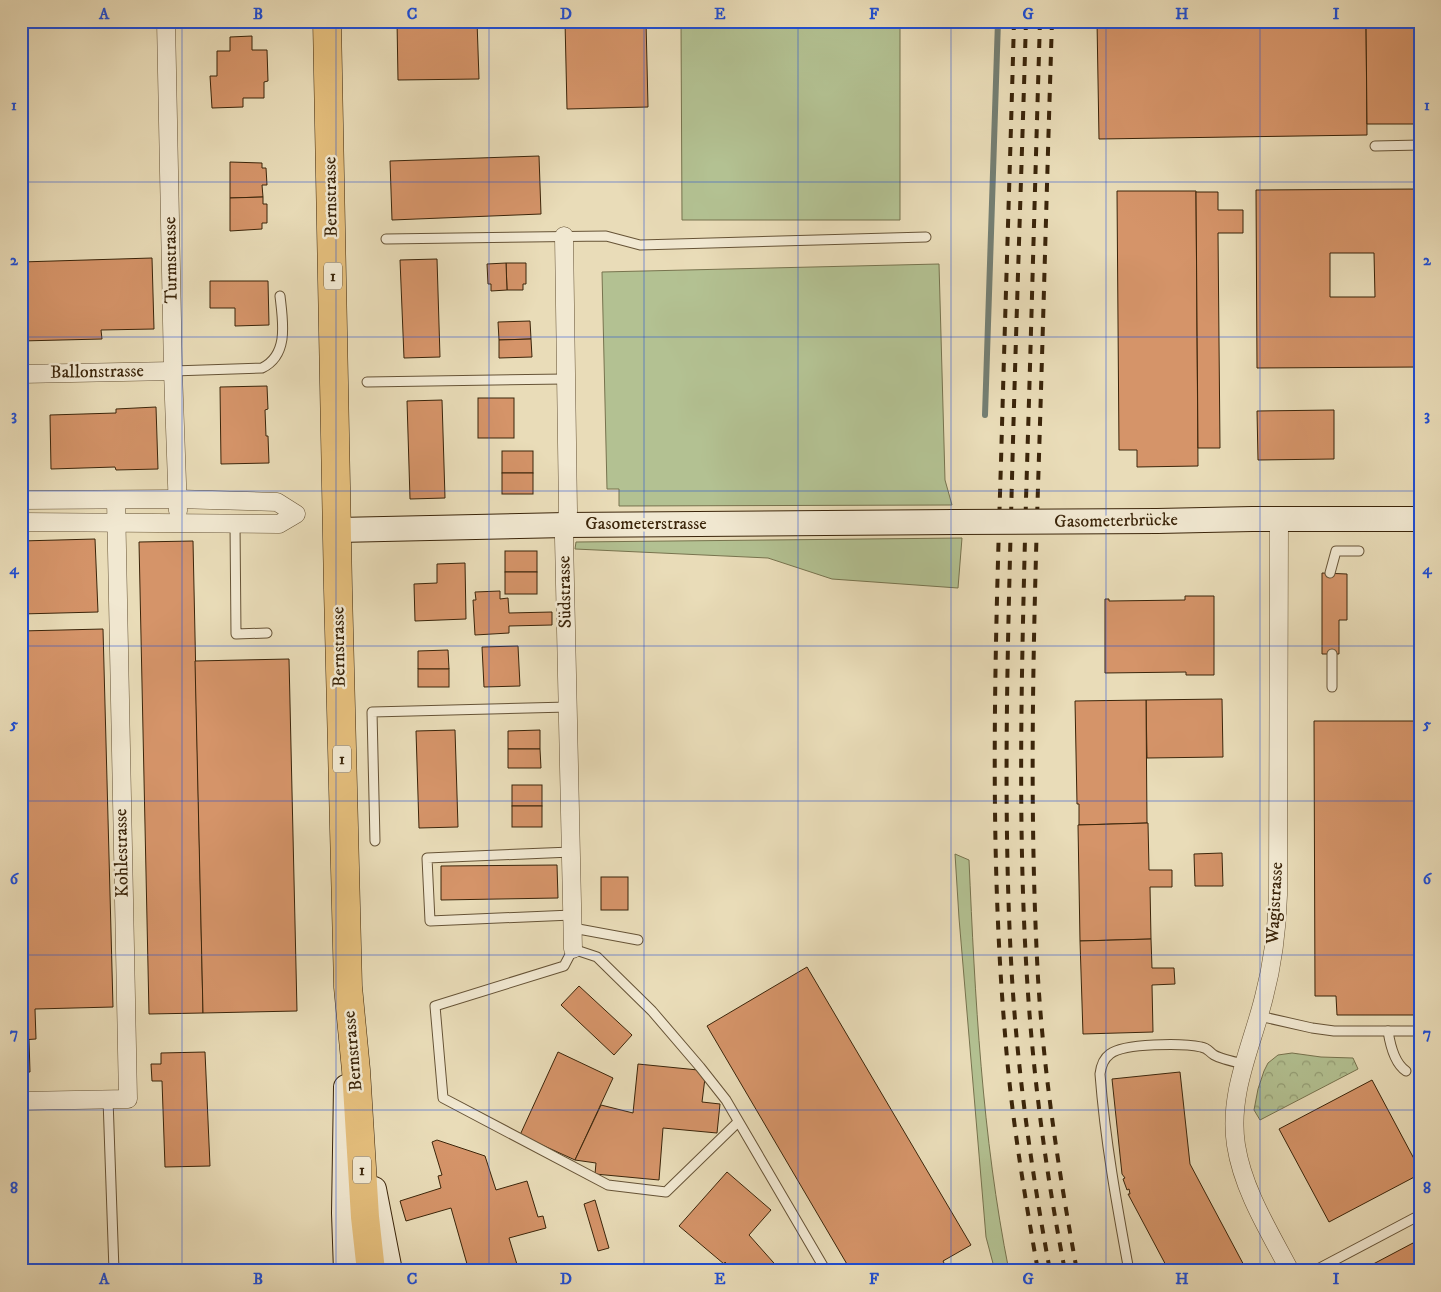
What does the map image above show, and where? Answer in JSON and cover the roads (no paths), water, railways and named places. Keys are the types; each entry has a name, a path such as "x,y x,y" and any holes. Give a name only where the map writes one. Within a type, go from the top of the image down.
{"main road":[{"name":"Bernstrasse","path":"327,21 348,987 356,1070 365,1217 371,1271"}],"street":[{"name":"Turmstrasse","path":"166,21 178,523"},
{"name":"Südstrasse","path":"564,236 568,511 564,538 573,949"},
{"name":"Ballonstrasse","path":"21,374 173,371"},
{"path":"21,500 177,499 277,502 296,514 279,524 21,522"},
{"name":"Kohlestrasse","path":"21,1101 128,1099 116,500"},
{"path":"1279,519 1420,518"},
{"name":"Gasometerbrücke","path":"954,522 1279,519"},
{"name":"Wagistrasse","path":"1279,519 1277,911 1274,945 1265,995 1238,1085 1234,1128 1240,1163 1255,1204 1290,1271"},
{"name":"Gasometerstrasse","path":"338,530 566,525 954,522"},
{"path":"346,1271 344,1212 348,987"},
{"path":"356,1070 377,1212 390,1271"}],"lane":[{"path":"1375,146 1420,145"},
{"path":"386,240 606,236 640,245 926,237"},
{"path":"173,371 262,368 271,364 281,349 283,322 280,296"},
{"path":"367,382 565,379"},
{"path":"235,524 236,634 267,633"},
{"path":"1330,574 1336,551 1359,551"},
{"path":"1332,654 1332,687"},
{"path":"375,841 372,712 568,707"},
{"path":"571,852 427,858 430,921 573,922 638,940"},
{"path":"738,1122 666,1192 608,1185 443,1098 435,1006 564,966 573,949 597,957 652,1010 721,1093 826,1271"},
{"path":"1259,1016 1334,1032 1420,1030"},
{"path":"1388,1031 1393,1051 1400,1066 1406,1071"},
{"path":"1129,1271 1106,1133 1100,1074 1103,1060 1115,1050 1137,1046 1198,1046 1207,1049 1213,1055 1244,1064"},
{"path":"108,1099 114,1271"},
{"path":"1314,1271 1420,1215"}],"waterway":[{"path":"985,415 998,21"}],"railway":[{"path":"1014,21 995,676 995,820 1000,963 1008,1064 1018,1153 1038,1271"},
{"path":"1026,21 1008,633 1007,863 1012,978 1018,1051 1037,1198 1050,1271"},
{"path":"1040,21 1023,619 1021,738 1022,858 1027,978 1033,1051 1046,1162 1065,1271"},
{"path":"1052,21 1035,609 1033,732 1035,917 1038,978 1048,1088 1058,1162 1077,1271"}]}
